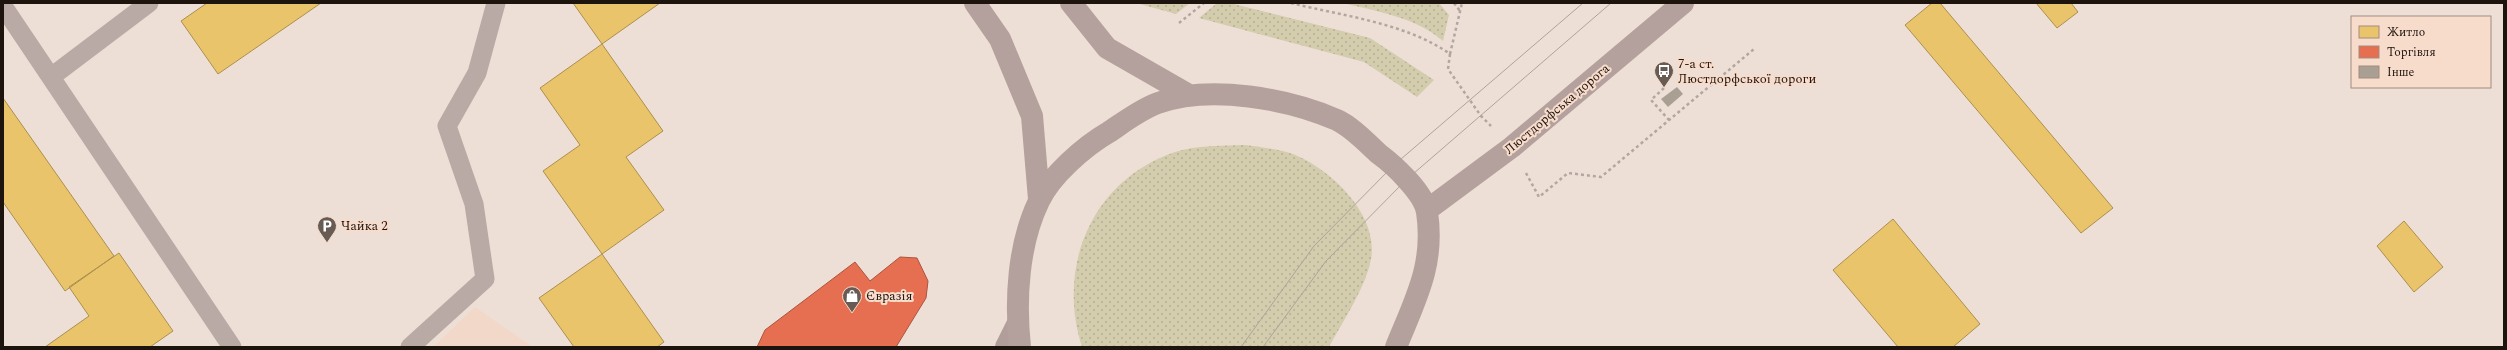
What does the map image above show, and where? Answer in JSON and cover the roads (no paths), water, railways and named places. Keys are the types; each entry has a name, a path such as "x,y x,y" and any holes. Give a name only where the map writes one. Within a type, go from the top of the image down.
{"main road":[{"path":"975,3 1000,39 1032,116 1039,200"},
{"path":"1071,3 1107,48 1189,95"},
{"name":"Люстдорфська дорога","path":"1427,210 1512,147 1683,3"},
{"path":"1020,347 1018,323 1026,238 1039,200 1067,164 1094,141 1157,103 1189,95 1222,95 1275,100 1339,121 1394,165 1417,192 1427,210 1430,254 1422,285 1396,347"},
{"path":"1006,347 1018,323"}],"lane":[{"path":"51,77 148,3"},
{"path":"410,347 485,279 474,204 447,126 476,73 496,3"},
{"path":"3,6 232,347"}],"tram line":[{"path":"1241,347 1314,246 1394,165 1583,3"},
{"path":"1263,347 1326,261 1406,180 1611,3"}],"place":[{"name":"7-а ст. Люстдорфської дороги","path":"1664,88"},
{"name":"Чайка 2","path":"327,243"},
{"name":"Євразія","path":"852,313"}]}
